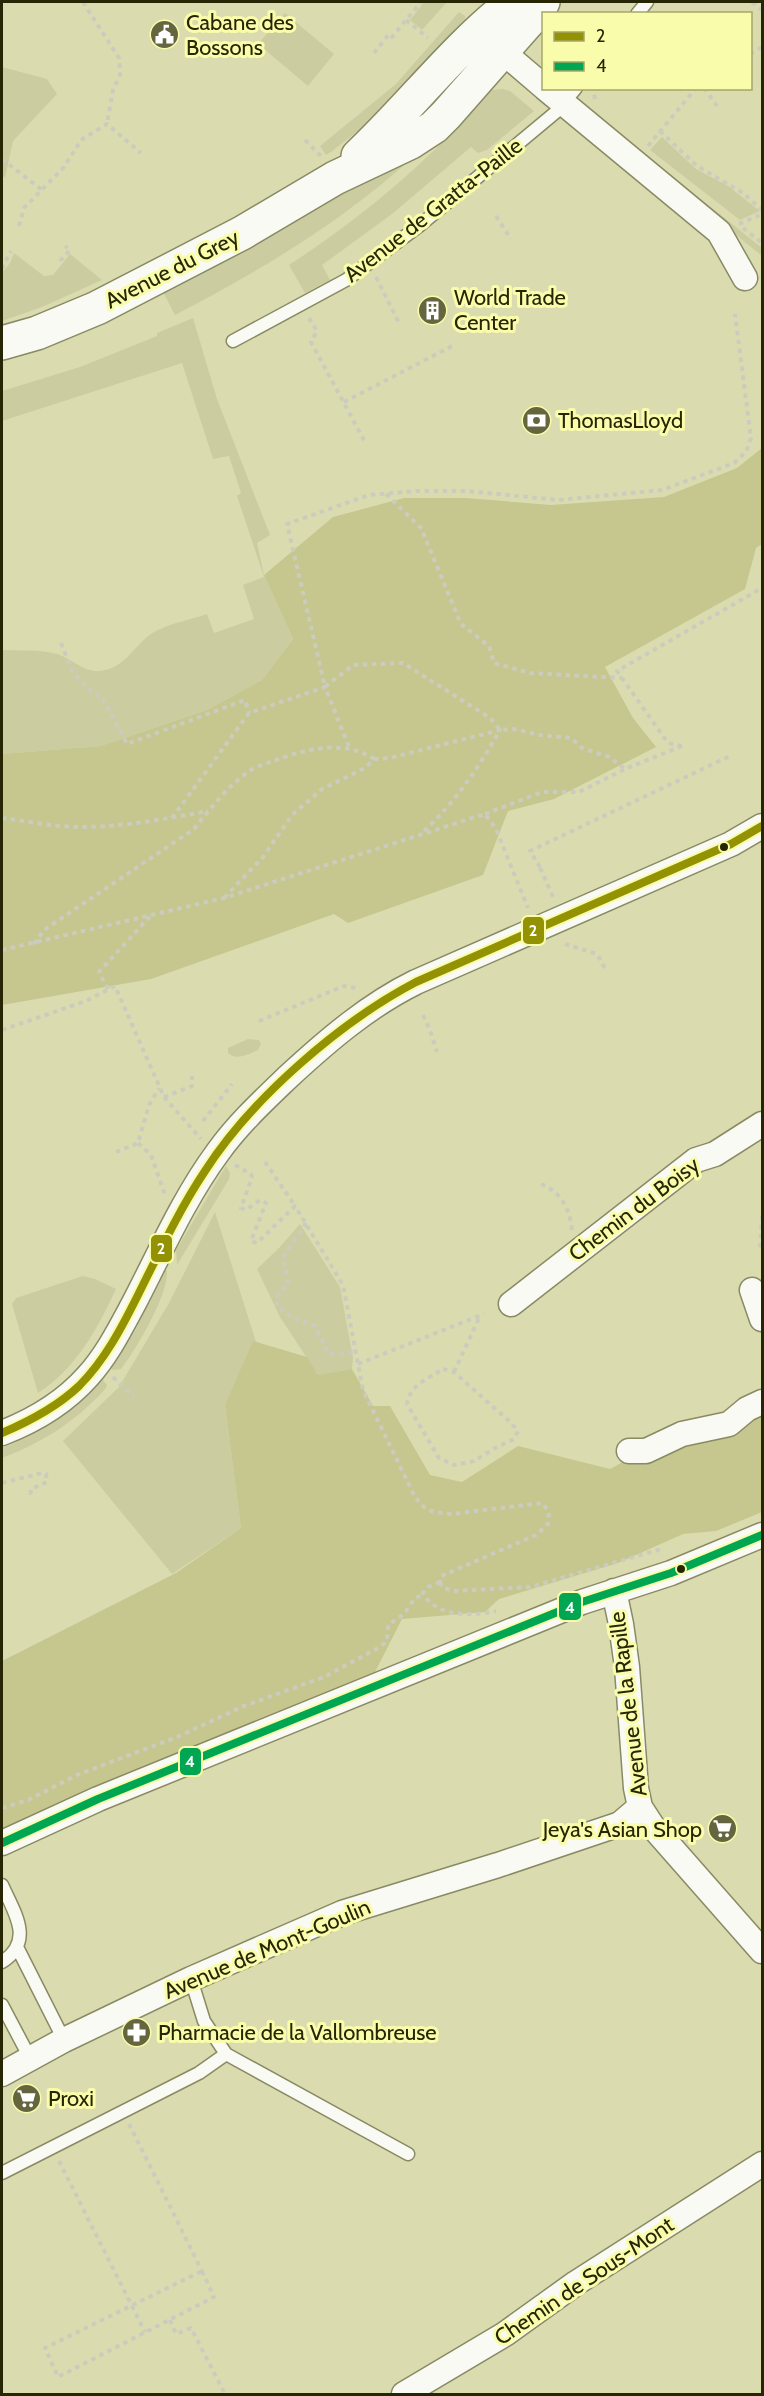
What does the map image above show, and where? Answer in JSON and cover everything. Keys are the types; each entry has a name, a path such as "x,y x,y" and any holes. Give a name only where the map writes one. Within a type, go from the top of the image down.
{"street":[{"name":"Avenue du Grey","path":"490,42 513,2"},
{"name":"Avenue du Grey","path":"2,344 37,333 97,308 242,233 387,129 490,42 536,14 543,2"},
{"path":"490,42 542,86"},
{"path":"550,90 570,96 634,162 730,229 745,278"},
{"path":"2,1433 16,1428 53,1407 87,1377 114,1341 193,1192 218,1152 261,1102 327,1041 390,995 416,982 731,844 762,826"},
{"name":"Chemin du Boisy","path":"511,1304 696,1160 715,1154 762,1124"},
{"path":"752,1290 762,1319"},
{"path":"629,1451 646,1451 682,1434 729,1424 747,1409 762,1402"},
{"path":"2,1843 109,1794 582,1602 695,1564 762,1535"},
{"name":"Avenue de la Rapille","path":"614,1592 627,1667 632,1760 640,1807 654,1827 762,1951"},
{"name":"Avenue de Mont-Goulin","path":"2,2074 64,2040 191,1979 342,1913 498,1865 620,1824 640,1807"},
{"name":"Chemin de Sous-Mont","path":"404,2394 505,2334 576,2283 762,2164"}],"lane":[{"name":"Avenue de Gratta-Paille","path":"233,341 346,280 418,226 556,112 570,96"},
{"path":"2,1885 21,1927 17,1947 2,1962"},
{"path":"17,1947 64,2040"},
{"path":"191,1979 204,2021 226,2054 408,2154"},
{"path":"2,2005 30,2058"},
{"path":"2,2173 199,2073 226,2054"}],"path":[{"path":"19,226 24,208 64,167 81,140 107,124 113,90 120,75 119,58 83,2"},
{"path":"374,53 388,34 392,37 421,2"},
{"path":"752,2 762,10"},
{"path":"406,20 428,38"},
{"path":"634,162 694,90"},
{"path":"705,90 717,106"},
{"path":"107,124 141,153"},
{"path":"660,132 697,166 743,193 762,210"},
{"path":"305,140 330,169"},
{"path":"2,159 42,190"},
{"path":"496,216 511,239"},
{"path":"730,229 762,243"},
{"path":"60,261 70,250 65,246"},
{"path":"2,269 12,251"},
{"path":"374,274 400,325"},
{"path":"306,312 317,331 311,342 366,444"},
{"path":"350,748 325,687 287,524 369,495 417,491 467,491 558,500 662,490 734,463 746,452 751,438 735,314"},
{"path":"344,402 454,345"},
{"path":"385,494 421,528 461,624 489,646 494,663 530,673 622,678"},
{"path":"2,950 224,898 422,832 485,814 542,792 579,792 625,769 682,746 668,743 617,671 762,588"},
{"path":"61,643 72,671 88,689 103,699 127,744 245,700 249,712"},
{"path":"172,818 249,712 325,687 353,666 403,663 490,718 500,730"},
{"path":"34,944 44,930 194,829 208,811 249,770 300,751 350,748 364,752 374,759 390,759 500,730 514,729 540,735 571,738 582,748 609,757 625,769"},
{"path":"422,832 448,808 482,763 500,730"},
{"path":"553,897 530,851 730,756"},
{"path":"224,898 262,857 292,815 322,789 365,768 374,759"},
{"path":"2,818 77,827 172,818 208,811"},
{"path":"485,814 496,829 528,908"},
{"path":"108,989 99,972 153,913"},
{"path":"565,945 597,954 607,972"},
{"path":"2,1030 86,1001 115,986 164,1097 199,1137"},
{"path":"259,1021 344,986 356,988"},
{"path":"423,1015 436,1052"},
{"path":"164,1097 192,1086 192,1076"},
{"path":"203,1121 232,1084"},
{"path":"138,1143 149,1105 159,1087"},
{"path":"116,1152 138,1143"},
{"path":"138,1143 151,1155 165,1195"},
{"path":"265,1162 344,1285 363,1390 408,1485 425,1508 434,1512 451,1514 542,1503 549,1512 548,1524 536,1535 441,1576 442,1587 453,1591 530,1587 622,1559 658,1550 662,1552"},
{"path":"239,1168 251,1174 252,1177 241,1208 246,1210 260,1200 266,1203 251,1237 254,1244 295,1206"},
{"path":"541,1184 557,1193 563,1200 572,1223 572,1239"},
{"path":"762,1216 760,1245 762,1248"},
{"path":"306,1224 295,1242 285,1252 288,1285 277,1296 277,1307 291,1317 315,1326 329,1354 356,1352"},
{"path":"358,1364 482,1315 454,1372"},
{"path":"443,1369 454,1372 518,1431 514,1439 474,1461 454,1465 439,1458 407,1404 409,1392 417,1383 443,1369"},
{"path":"120,1383 134,1397"},
{"path":"2,1483 31,1475 46,1474 47,1482 31,1489 30,1499"},
{"path":"423,1595 424,1590 440,1582"},
{"path":"423,1595 436,1606 456,1613 477,1615 507,1609"},
{"path":"2,1808 28,1800 77,1775 177,1737 244,1706 324,1677 380,1647 387,1641 388,1625 404,1614 415,1598 423,1595"},
{"path":"122,2112 202,2271 214,2297 58,2377 45,2348 202,2271"},
{"path":"52,2148 145,2332"},
{"path":"170,2320 176,2334 191,2328 225,2394"}],"green space":[{"path":"424,2 447,2 422,30 410,20"},
{"path":"459,12 465,16 465,23 369,122 326,155 320,146 396,84"},
{"path":"285,13 334,54 308,86 258,44"},
{"path":"2,67 47,79 57,94 13,141 5,178 2,175"},
{"path":"491,90 510,91 534,111 487,150 478,153 471,147 392,214 322,265 330,280 305,293 289,265 345,226 396,185 468,116"},
{"path":"435,136 376,189 312,236 245,277 175,315 163,292"},
{"path":"662,137 696,169 728,186 760,211 740,220 650,150"},
{"path":"646,155 762,248 762,256 642,158"},
{"path":"14,253 44,276 53,275 70,254 102,280 42,307 2,321 2,273"},
{"path":"193,318 217,399 270,535 257,543 264,575 293,639 262,680 207,710 101,746 2,754 2,650 50,652 82,667 99,671 116,666 147,637 173,624 207,614 214,633 254,619 243,585 264,577 237,496 241,493 229,456 213,459 182,363 2,421 2,391 80,367 157,336 157,333"},
{"path":"762,448 762,544 756,548 745,589 605,667 633,718 656,747 554,799 508,811 483,875 348,923 334,914 151,979 2,1005 2,754 101,746 207,710 262,680 293,639 264,575 333,517 404,498 466,498 551,505 664,497 737,468"},
{"path":"248,1039 259,1040 261,1044 258,1050 239,1057 228,1053 228,1048"},
{"path":"226,1166 230,1173 229,1179 177,1265 176,1250"},
{"path":"215,1212 256,1342 225,1405 241,1528 172,1574 63,1441 119,1387 169,1303"},
{"path":"300,1224 340,1287 353,1358 352,1369 318,1375 280,1317 257,1269"},
{"path":"165,1270 167,1271 163,1293 150,1322 121,1369 113,1370 111,1368 135,1331"},
{"path":"83,1276 116,1289 102,1318 75,1360 52,1383 38,1393 12,1304 16,1298"},
{"path":"253,1341 307,1357 318,1375 352,1369 373,1406 390,1406 430,1475 462,1482 518,1446 610,1469 634,1456 697,1432 744,1427 762,1399 762,1512 716,1531 683,1534 618,1563 499,1599 485,1612 402,1619 375,1672 55,1804 2,1834 2,1661 176,1573 241,1528 225,1405"},
{"path":"102,1379 107,1385 106,1388 84,1410 45,1438 2,1458 2,1448 30,1436 56,1420"}],"transit line":[{"name":"2","path":"2,1433 52,1407 71,1394 88,1376 119,1331 187,1201 224,1144 272,1090 328,1040 358,1018 416,982 731,844 762,826"},
{"name":"4","path":"2,1843 98,1799 582,1602 671,1573 762,1535"}],"place":[{"name":"Cabane des Bossons","path":"165,35"},
{"name":"World Trade Center","path":"433,310"},
{"name":"ThomasLloyd","path":"537,420"},
{"name":"Jeya's Asian Shop","path":"723,1829"},
{"name":"Pharmacie de la Vallombreuse","path":"137,2032"},
{"name":"Proxi","path":"27,2098"}]}
